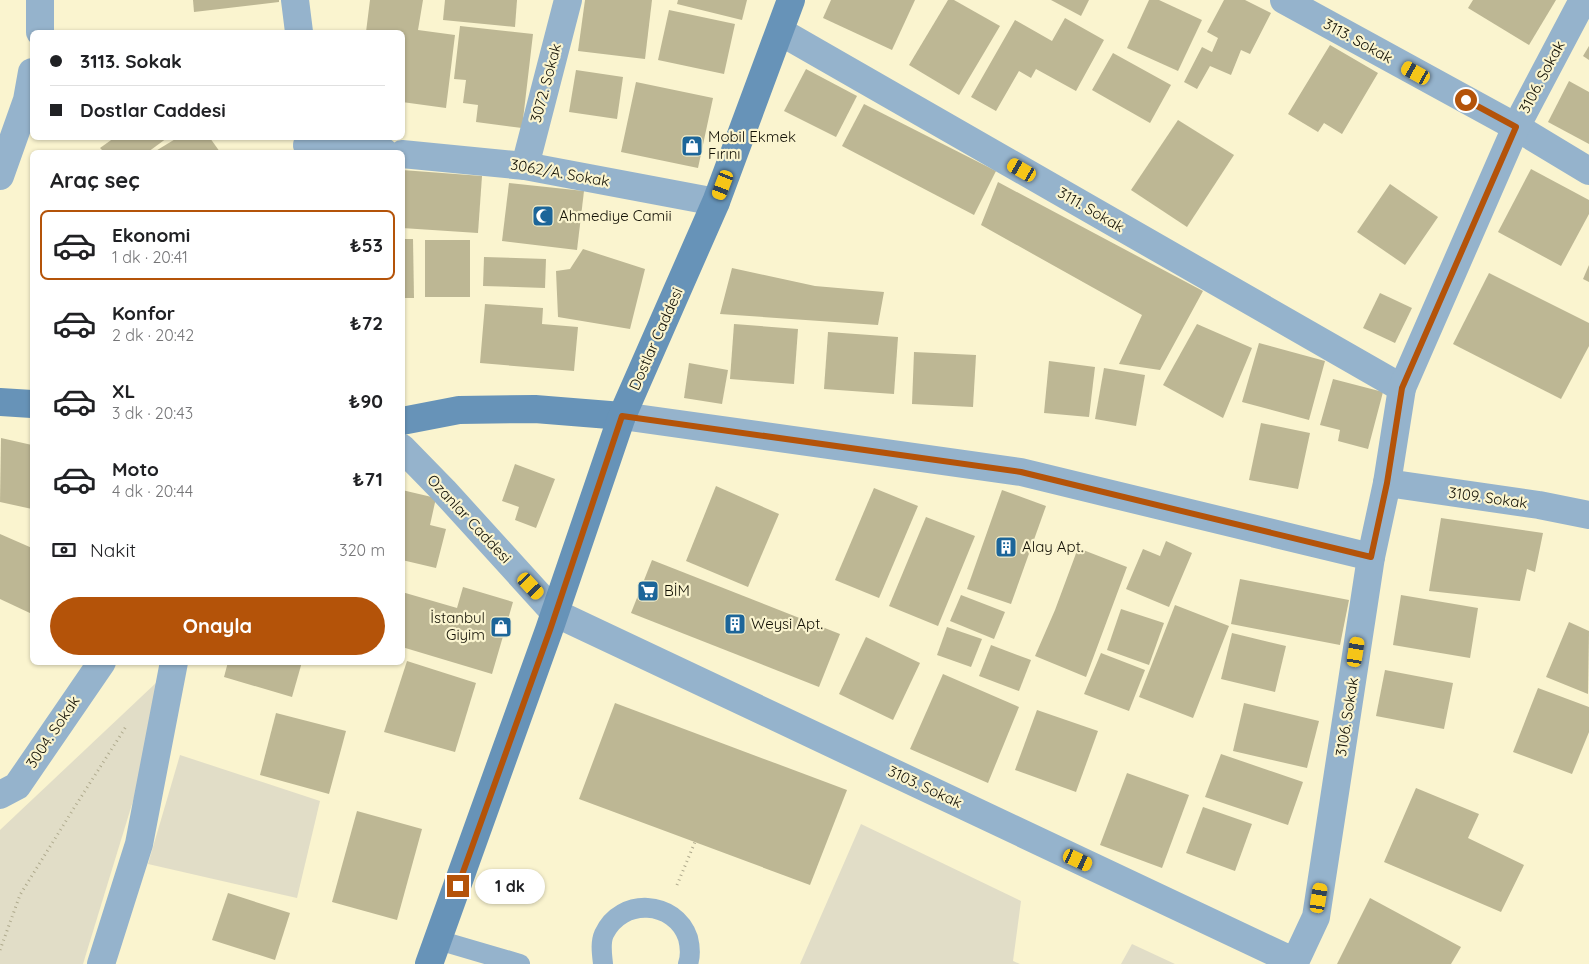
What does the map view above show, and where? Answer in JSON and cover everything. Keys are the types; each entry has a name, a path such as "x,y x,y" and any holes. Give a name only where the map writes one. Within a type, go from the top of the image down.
{"main road":[{"name":"Dostlar Caddesi","path":"434,952 555,613 622,416 716,202 781,32 791,0"},
{"path":"0,402 30,404"},
{"path":"405,420 459,410 535,409 622,416"}],"street":[{"path":"40,0 40,30"},
{"path":"295,0 299,30"},
{"name":"3072. Sokak","path":"524,166 568,0"},
{"name":"3113. Sokak","path":"1284,0 1516,127 1589,171"},
{"name":"3106. Sokak","path":"1295,962 1316,917 1371,557 1387,483 1402,388 1516,127 1583,0"},
{"name":"3111. Sokak","path":"781,32 1402,388"},
{"path":"0,176 27,100 30,83"},
{"path":"308,145 362,150"},
{"name":"3062/A. Sokak","path":"405,154 524,166 716,202"},
{"path":"622,416 1021,472 1371,557"},
{"name":"Ozanlar Caddesi","path":"405,451 555,613"},
{"name":"3109. Sokak","path":"1387,483 1589,514"},
{"name":"3103. Sokak","path":"555,613 1295,962"},
{"name":"3004. Sokak","path":"0,795 17,786 100,665"},
{"path":"100,964 139,844 173,665"}],"lane":[{"path":"603,964 601,949 604,934 612,921 624,912 638,907 652,907 666,911 677,919 686,931 690,944 688,964"},
{"path":"434,952 520,964"}],"path":[{"path":"0,950 20,895 130,721"},
{"path":"666,911 695,842"}],"shaded area":[{"path":"171,677 83,964 0,964 0,830 157,682"},
{"path":"180,755 320,801 297,898 148,864"},
{"path":"861,824 1021,901 1013,961 1020,964 800,964"},
{"path":"1132,944 1175,964 1121,964"}],"building":[{"path":"193,0 279,0 279,2 194,12"},
{"path":"370,0 423,0 418,30 455,35 446,108 405,102 405,30 366,30"},
{"path":"445,0 517,0 515,27 443,20"},
{"path":"585,0 652,0 645,59 578,51"},
{"path":"678,0 747,0 742,20 677,4"},
{"path":"831,0 915,0 892,50 823,18"},
{"path":"948,0 954,0 1000,26 959,95 909,65"},
{"path":"1051,0 1089,0 1081,16"},
{"path":"1149,0 1159,0 1202,20 1178,71 1127,48"},
{"path":"1224,0 1245,0 1271,13 1250,54 1241,50 1231,75 1210,66 1197,89 1184,82 1202,47 1212,52 1218,38 1207,32"},
{"path":"1473,0 1556,0 1529,45 1468,8"},
{"path":"669,10 735,24 724,74 658,60"},
{"path":"1065,18 1104,40 1076,91 1036,69 1031,78 1019,71 996,111 971,97 1015,20 1052,41"},
{"path":"460,26 533,34 522,128 476,122 478,105 463,103 466,80 454,79"},
{"path":"1330,45 1378,73 1342,134 1324,123 1318,132 1288,114"},
{"path":"1589,46 1589,60 1583,56"},
{"path":"1113,53 1171,85 1150,123 1092,90"},
{"path":"806,69 857,96 836,137 784,111"},
{"path":"576,70 623,77 617,119 569,112"},
{"path":"1569,81 1589,92 1589,144 1548,122"},
{"path":"636,82 713,98 698,168 621,152"},
{"path":"864,104 996,171 974,215 842,146"},
{"path":"1178,120 1234,155 1187,227 1131,190"},
{"path":"111,140 164,140 151,150 102,150 100,148"},
{"path":"174,140 211,140 219,150 157,150"},
{"path":"1531,169 1589,200 1589,214 1561,266 1498,232"},
{"path":"405,170 482,176 478,233 405,228"},
{"path":"998,182 1203,291 1160,370 1119,364 1142,315 981,225"},
{"name":"Ahmediye Camii","path":"509,183 584,191 577,250 502,241"},
{"path":"1390,184 1438,217 1405,265 1357,232"},
{"path":"405,239 413,239 414,298 405,298"},
{"path":"425,240 470,240 470,297 425,297"},
{"path":"583,249 645,269 630,329 558,317 556,271 570,269"},
{"path":"484,257 546,259 545,288 483,286"},
{"path":"1589,265 1589,282 1583,279"},
{"path":"732,268 815,286 884,292 878,325 720,314"},
{"path":"1489,273 1589,323 1589,346 1561,399 1453,344"},
{"path":"1380,293 1412,308 1395,343 1363,328"},
{"path":"485,304 543,308 542,324 578,327 574,371 480,363"},
{"path":"734,324 798,329 794,384 730,379"},
{"path":"1197,324 1252,348 1223,418 1163,385"},
{"path":"828,332 898,337 894,394 824,389"},
{"path":"1259,343 1325,361 1309,420 1242,402"},
{"path":"914,352 976,355 973,407 912,404"},
{"path":"1049,361 1095,367 1089,417 1044,413"},
{"path":"689,363 728,370 722,404 684,398"},
{"path":"1104,368 1145,375 1136,426 1095,419"},
{"path":"1333,379 1383,392 1368,449 1338,441 1340,430 1320,425"},
{"path":"1261,423 1310,433 1298,489 1249,480"},
{"path":"1,438 30,445 30,509 0,502"},
{"path":"515,464 555,479 536,528 515,520 519,507 502,501"},
{"path":"716,486 779,514 748,587 686,561"},
{"path":"874,488 918,506 879,598 835,580"},
{"name":"Alay Apt.","path":"1002,490 1046,506 1011,604 967,589"},
{"path":"405,491 436,498 430,525 446,529 436,568 405,561"},
{"path":"926,517 975,536 938,626 889,606"},
{"path":"1441,518 1543,533 1535,572 1527,569 1520,601 1429,591"},
{"path":"0,534 30,547 30,613 0,599"},
{"path":"1166,541 1192,553 1169,607 1126,589 1143,549 1160,556"},
{"path":"1078,548 1127,567 1086,677 1035,656 1055,610"},
{"name":"Weysi Apt.","path":"652,560 840,634 819,687 631,613"},
{"path":"1240,579 1349,600 1340,645 1231,624"},
{"path":"463,587 513,602 492,674 405,648 405,593 457,608"},
{"path":"961,595 1005,612 994,639 950,621"},
{"path":"1401,595 1478,608 1470,658 1393,645"},
{"path":"1175,605 1229,626 1193,718 1139,697"},
{"path":"1121,609 1164,623 1149,665 1107,650"},
{"path":"1569,622 1589,631 1588,694 1546,677"},
{"path":"947,627 982,639 971,667 937,655"},
{"path":"1232,633 1286,646 1275,692 1221,679"},
{"path":"866,637 920,663 893,720 839,694"},
{"path":"991,645 1031,660 1019,691 979,676"},
{"path":"1101,653 1145,670 1129,711 1084,694"},
{"path":"407,661 476,683 455,752 384,732"},
{"path":"227,665 301,665 292,697 224,677"},
{"path":"1385,670 1453,683 1444,729 1376,716"},
{"path":"943,674 1019,707 988,783 910,749"},
{"path":"1538,688 1589,707 1589,732 1572,774 1513,752"},
{"path":"615,703 847,790 810,885 579,799"},
{"path":"1244,703 1319,721 1307,768 1233,751"},
{"path":"1037,710 1098,731 1076,792 1015,770"},
{"path":"276,713 346,731 329,794 260,775"},
{"path":"1221,754 1303,782 1288,825 1205,797"},
{"path":"1127,773 1189,795 1162,868 1100,845"},
{"path":"1416,788 1479,814 1468,838 1524,865 1501,912 1384,862"},
{"path":"1203,807 1252,824 1235,871 1186,853"},
{"path":"357,811 422,829 397,920 332,902"},
{"path":"228,893 290,913 275,960 212,940"},
{"path":"1370,898 1461,947 1451,964 1337,964"}],"place":[{"name":"Mobil Ekmek Fırını","path":"692,146"},
{"name":"Ahmediye Camii","path":"543,216"},
{"name":"Alay Apt.","path":"1006,547"},
{"name":"BİM","path":"648,591"},
{"name":"Weysi Apt.","path":"735,624"},
{"name":"İstanbul Giyim","path":"501,627"}],"route":[{"path":"458,886 550,630 622,416 1021,472 1371,557 1387,483 1402,388 1516,127 1466,100"}]}
